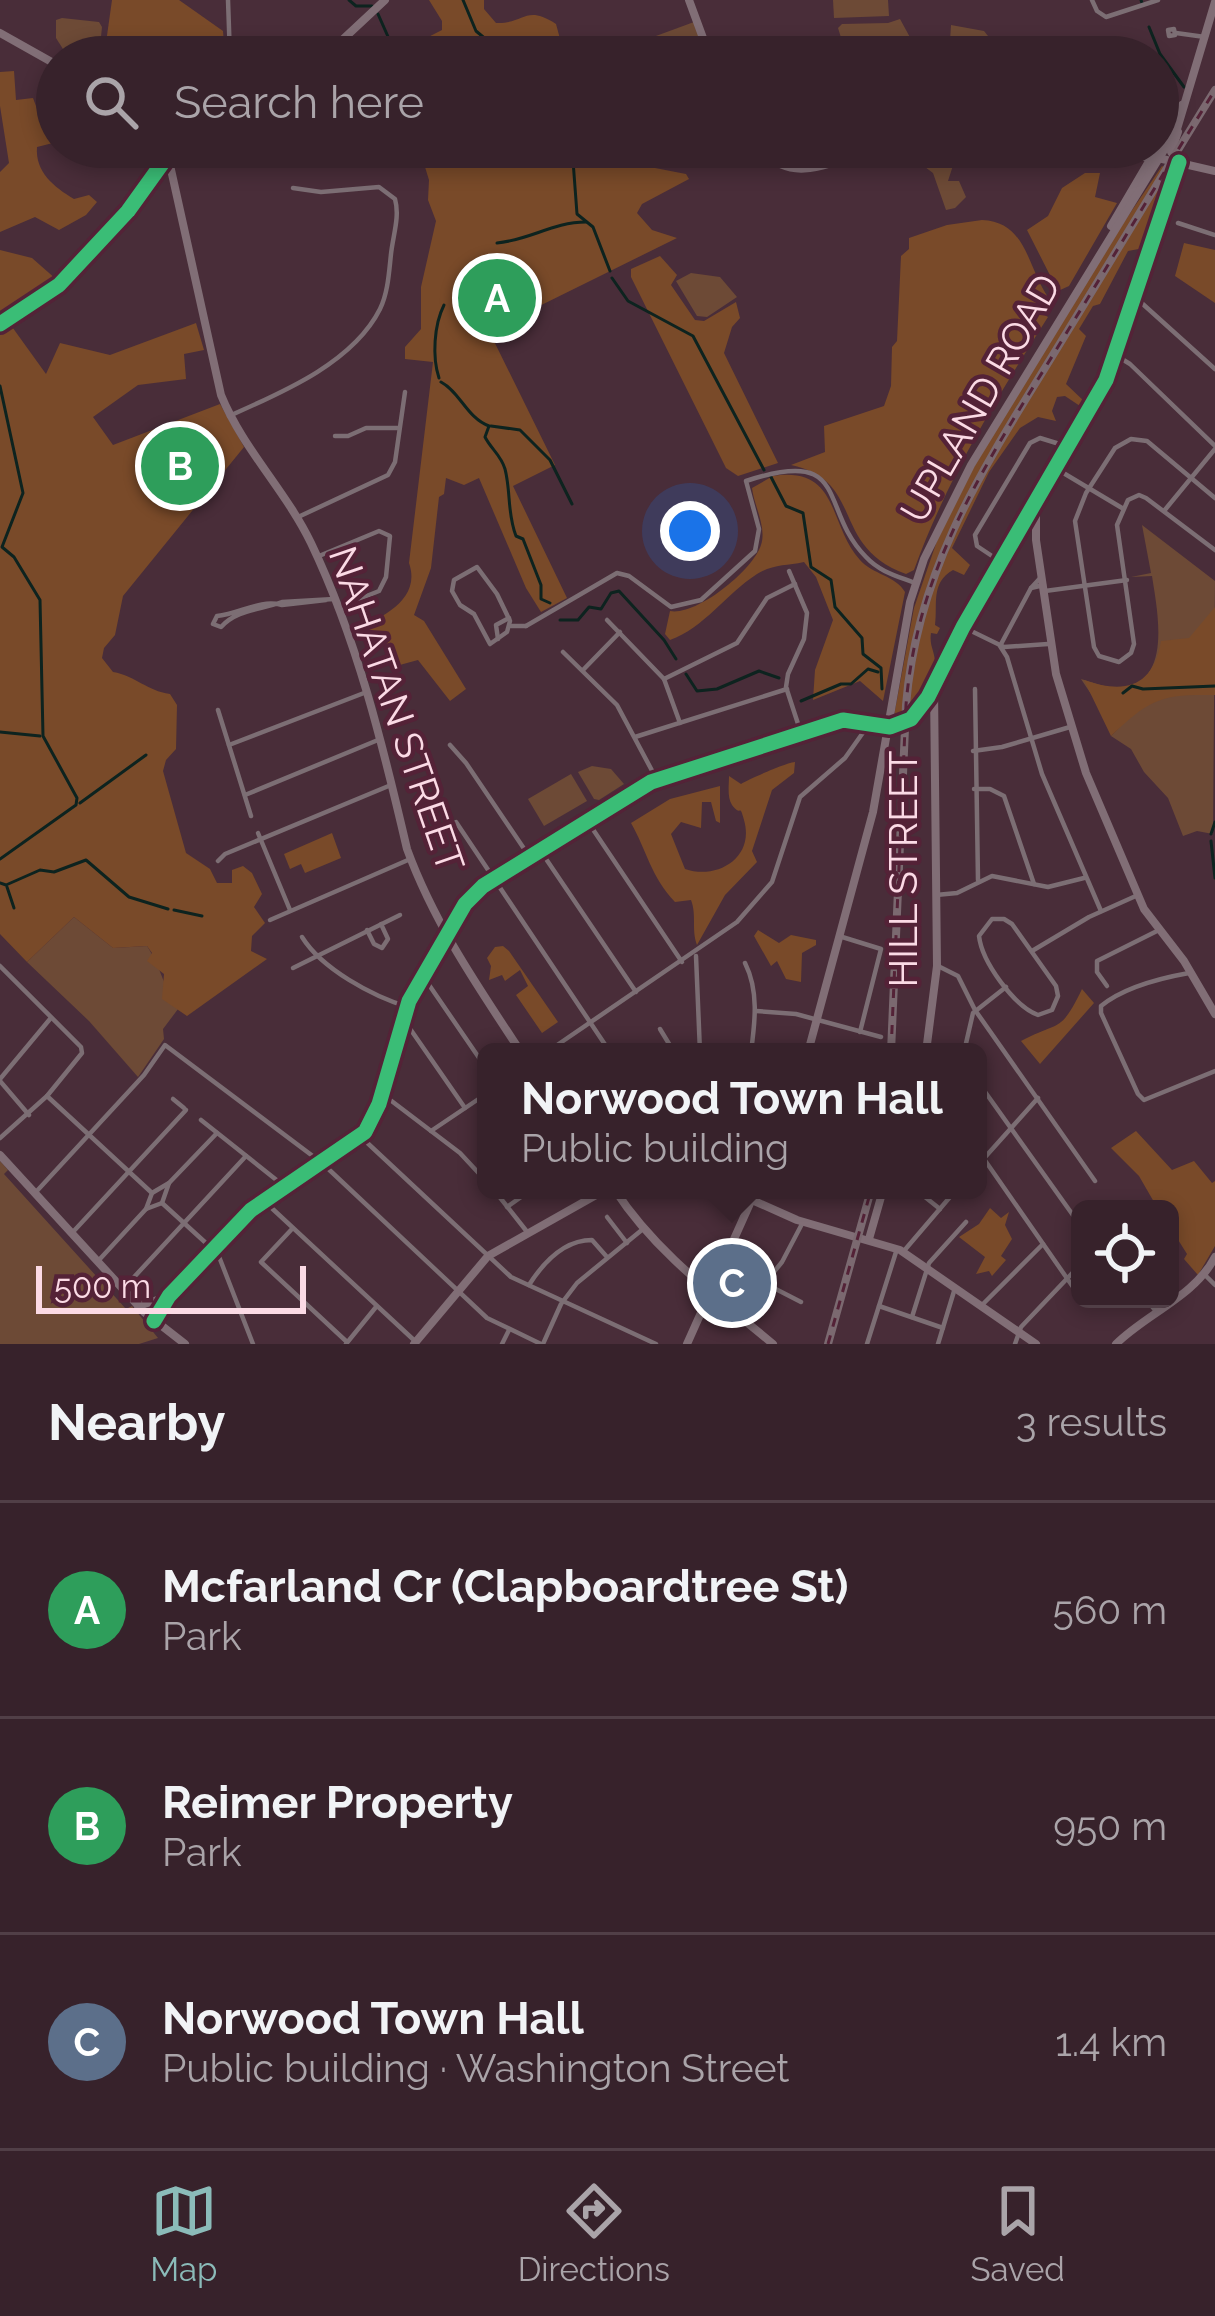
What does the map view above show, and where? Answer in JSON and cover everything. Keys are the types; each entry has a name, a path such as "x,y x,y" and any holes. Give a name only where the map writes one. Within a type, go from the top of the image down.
{"street":[{"path":"228,0 229,36"},
{"path":"346,36 385,0"},
{"path":"689,0 702,36"},
{"path":"1092,0 1096,11 1106,17 1158,0"},
{"path":"1179,119 1215,2"},
{"path":"0,32 36,53"},
{"path":"1176,33 1205,38"},
{"path":"1179,162 1215,171"},
{"name":"NAHATAN STREET","path":"171,168 216,380 230,416 316,557 380,739 410,859 446,934 515,1043"},
{"path":"1138,168 1138,177"},
{"name":"UPLAND ROAD","path":"1103,244 1146,168"},
{"name":"UPLAND ROAD","path":"811,1043 873,812 915,583 960,484 1149,168"},
{"path":"911,719 934,687 963,627 1027,522 1117,356 1177,168"},
{"path":"0,324 59,285 128,211 157,170 172,173"},
{"path":"230,416 281,393 358,339 385,296 397,223 395,199 380,187 321,192 293,188"},
{"path":"1178,223 1215,235"},
{"path":"1135,297 1215,369"},
{"path":"1117,356 1214,446 1163,511"},
{"path":"296,518 382,481 395,462 405,392"},
{"path":"335,436 367,428 400,428"},
{"path":"1000,562 977,546 975,535 1030,442 1040,438 1067,447"},
{"path":"1215,499 1153,445 1138,438 1119,444 1075,521 1094,647 1102,659 1119,662 1134,644 1117,525 1122,508 1139,495 1215,550"},
{"path":"1055,469 1122,508"},
{"path":"498,638 496,626 526,626 615,574 629,576 671,607 701,600 757,547 759,529 746,482 784,470 807,473 824,484 864,556 884,571 915,583"},
{"path":"1027,522 1036,540 1051,644 1070,727 1138,896 1215,1014"},
{"path":"224,619 278,603 332,602 380,591 390,536 380,531 316,557"},
{"path":"477,567 510,623 490,644 474,614 457,601 454,580 477,567"},
{"path":"789,572 807,620 787,689 801,734"},
{"path":"1000,646 1031,588 1127,580"},
{"path":"664,679 737,643 767,598 794,584"},
{"path":"607,620 664,679 680,723"},
{"path":"963,627 1000,646 1051,644"},
{"path":"583,670 620,632"},
{"path":"1000,646 1031,739 1101,911"},
{"path":"563,652 617,705 658,780"},
{"name":"HILL STREET","path":"927,1043 937,966 934,687"},
{"path":"635,737 787,689"},
{"path":"974,689 978,880"},
{"path":"229,745 365,692"},
{"path":"922,706 933,712"},
{"path":"218,710 250,816"},
{"path":"154,1322 169,1296 262,1200 361,1137 374,1117 422,976 464,904 494,879 658,780 843,720 890,727 923,720 934,731"},
{"path":"561,1043 737,922 772,882 798,801 845,758 868,721"},
{"path":"973,751 1070,727"},
{"path":"244,795 380,739"},
{"path":"450,746 530,856"},
{"path":"218,861 259,836 391,784"},
{"path":"974,789 1002,794 1034,884"},
{"path":"586,821 682,962"},
{"path":"456,822 604,1043"},
{"path":"259,836 290,910"},
{"path":"539,850 636,992"},
{"path":"270,920 410,859"},
{"path":"936,895 957,893 996,876 1053,887 1086,878"},
{"path":"1032,951 1101,911 1138,896"},
{"path":"293,968 400,915"},
{"path":"992,920 1008,921 1032,951 1057,986 1055,1006 1047,1013 1034,1014 1006,987 979,945 982,928 992,920"},
{"path":"368,930 374,944 382,948 388,939 381,924"},
{"path":"1107,986 1097,972 1097,961 1159,930"},
{"path":"839,936 880,947 860,1032"},
{"path":"302,937 315,954 373,992 408,1007"},
{"path":"696,953 700,1043"},
{"path":"745,963 756,1011 752,1043"},
{"path":"0,966 82,1053 47,1096 0,1138"},
{"path":"937,966 956,972 975,1010 1095,1180"},
{"path":"1190,972 1112,998 1101,1006 1101,1012 1144,1100 1215,1071"},
{"path":"422,976 477,1055"},
{"path":"966,1043 975,1010 1006,987"},
{"path":"756,1011 791,1013 881,1037"},
{"path":"28,1115 0,1080 51,1018"},
{"path":"404,1019 465,1108"},
{"path":"660,1029 669,1043"},
{"path":"35,1193 144,1075 165,1045 322,1163 488,1318 542,1344 562,1301 585,1274 644,1228"},
{"path":"382,1095 477,1170"},
{"path":"987,1095 1071,1212"},
{"path":"47,1096 152,1193"},
{"path":"987,1156 1038,1098"},
{"path":"72,1233 187,1110 173,1100"},
{"path":"431,1131 477,1100"},
{"path":"201,1120 284,1186"},
{"path":"98,1261 146,1209 152,1193 170,1183 217,1133"},
{"path":"361,1137 511,1277 656,1344"},
{"path":"0,1155 138,1306 185,1344"},
{"path":"123,1289 247,1156"},
{"path":"987,1163 1071,1283"},
{"path":"146,1209 162,1203 170,1183"},
{"path":"501,1199 528,1233"},
{"path":"507,1207 518,1199"},
{"path":"262,1200 415,1343 488,1256 589,1199"},
{"path":"622,1199 683,1269 773,1344"},
{"path":"687,1344 752,1199"},
{"path":"761,1199 803,1222 900,1250 1036,1344"},
{"path":"869,1239 880,1199"},
{"path":"932,1199 940,1209"},
{"path":"867,1344 900,1250 948,1199"},
{"path":"162,1203 214,1249 253,1344"},
{"path":"607,1216 627,1243"},
{"path":"739,1315 782,1262 803,1222"},
{"path":"912,1317 927,1268 966,1222"},
{"path":"292,1228 261,1262 346,1343 377,1306"},
{"path":"529,1285 558,1251 580,1240 592,1240 608,1257"},
{"path":"981,1306 1042,1244"},
{"path":"1116,1344 1204,1274 1215,1257"},
{"path":"1015,1344 1018,1332 1071,1273"},
{"path":"1204,1274 1215,1285"},
{"path":"764,1283 801,1302"},
{"path":"938,1344 955,1288"},
{"path":"138,1306 169,1296"},
{"path":"704,1307 712,1302 728,1306"},
{"path":"879,1306 943,1328"},
{"path":"164,1330 165,1344"},
{"path":"502,1344 509,1330"}],"shaded area":[{"path":"112,0 179,0 223,31 223,36 107,36"},
{"path":"429,0 484,0 484,9 496,23 538,16 556,24 559,36 430,36 442,30"},
{"path":"833,0 888,0 889,16 834,18"},
{"path":"900,19 909,36 840,36 838,28 842,24"},
{"path":"56,20 99,22 101,36 56,36"},
{"path":"694,22 699,36 656,36"},
{"path":"951,25 984,31 988,36 950,36"},
{"path":"14,71 16,100 33,98 36,168 42,168 53,184 74,199 89,195 97,202 86,215 59,230 35,217 0,232 0,172 9,163 0,72"},
{"path":"425,168 655,168 686,174 689,179 642,204 637,213 652,230 677,238 489,331 555,465 513,486 567,598 541,612 479,478 464,485 446,478 444,494 439,497 431,568 414,615 424,621 466,689 450,701 418,660 396,666 380,631 354,638 352,630 386,614 410,588 433,362 405,359 405,347 421,329 421,287 436,221 428,200"},
{"path":"926,168 952,168 948,181 959,181 966,197 955,208 946,210 933,173"},
{"path":"1161,168 1170,171 1144,248 1128,251 1100,304 1093,306 1079,329 1086,336 1066,384 1086,403 1083,408 1065,396 1057,397 1052,411 1056,421 1038,417 1020,428 989,472 952,548 970,565 964,575 953,570 946,575 936,595 935,625 940,628 937,634 931,633 932,680 917,705 896,723 914,608 940,532 966,480 1099,259"},
{"path":"1085,173 1100,173 1095,197 1117,203 1069,286 1058,291 1027,230 1048,216 1062,188"},
{"path":"982,220 1009,229 1018,239 1051,301 1043,314 1048,317 974,440 914,570 906,574 866,547 830,485 791,465 825,452 824,426 884,406 891,386 892,347 897,341 901,256 909,249 909,238"},
{"path":"1184,243 1215,250 1215,303 1175,276"},
{"path":"0,250 32,258 57,280 31,303 0,320"},
{"path":"660,256 677,275 671,285 695,320 704,321 736,302 740,318 724,353 778,463 738,476 726,468 631,277 631,269"},
{"path":"691,273 720,277 737,297 707,317 697,316 676,281"},
{"path":"196,323 204,350 184,354 186,379 138,385 93,417 113,445 220,404 244,447 123,596 115,635 102,658 113,672 170,694 177,705 176,749 163,771 186,853 210,869 217,883 232,883 232,870 243,866 262,894 254,907 265,923 252,936 251,951 267,959 187,1016 162,999 164,974 147,961 152,953 147,946 113,948 74,917 27,962 0,934 0,329 10,324 46,374 60,343 110,355"},
{"path":"795,475 822,489 860,560 905,592 883,701 860,681 813,700 815,670 833,620 816,577 804,562 763,571 682,635 670,640 665,634 670,611 709,599 756,555 762,531 752,488 773,476"},
{"path":"1142,525 1215,581 1213,834 1197,831 1183,836 1168,798 1131,749 1111,736 1120,727 1103,712 1081,679 1114,688 1136,684 1155,660 1158,626 1152,576 1131,577 1151,573"},
{"path":"1215,607 1215,695 1157,701 1111,736 1084,680 1124,686 1144,678 1161,641 1189,638"},
{"path":"795,762 794,773 772,790 752,851 757,862 725,895 697,945 691,900 675,902 667,893 631,823 670,799 720,786 720,823 711,802 702,802 701,828 681,822 671,834 685,869 721,868 739,855 746,833 741,812 730,802 729,776 741,784"},
{"path":"592,766 611,769 624,784 594,799 578,772"},
{"path":"571,774 587,801 544,826 528,799"},
{"path":"332,833 341,858 305,873 301,864 290,869 284,854"},
{"path":"74,917 113,948 147,946 178,1009 138,1077 89,1021 27,962"},
{"path":"758,930 779,943 791,935 816,940 816,945 802,953 801,982 786,979 777,961 771,966 754,936"},
{"path":"503,946 558,1022 542,1033 516,995 528,986 520,970 505,981 502,975 489,980 487,958 495,947"},
{"path":"1082,989 1094,1003 1040,1064 1021,1041 1064,1020"},
{"path":"1136,1131 1172,1170 1194,1161 1215,1181 1215,1246 1198,1275 1184,1259 1187,1254 1179,1241 1179,1200 1153,1200 1139,1176 1111,1148"},
{"path":"0,1161 8,1170 4,1174 158,1338 139,1344 0,1344"},
{"path":"990,1208 1001,1218 1009,1212 1005,1225 1012,1239 1001,1256 1006,1260 992,1276 989,1271 976,1274 985,1257 959,1237 979,1224"}],"waterway":[{"path":"349,0 356,6 372,6"},
{"path":"463,0 482,36"},
{"path":"378,14 388,36"},
{"path":"1149,27 1153,36"},
{"path":"1179,80 1184,87"},
{"path":"574,168 577,214 593,227 610,271"},
{"path":"497,243 586,222"},
{"path":"612,278 628,301 693,336 764,470"},
{"path":"439,378 435,341 444,305"},
{"path":"441,382 489,426 485,437 505,469 516,536 523,539 541,585 541,599 550,603"},
{"path":"0,386 23,493 2,547 14,557 40,600 43,736 77,798 76,805 0,859"},
{"path":"491,426 520,430 550,460 572,504"},
{"path":"771,477 786,506 803,513 811,567 831,580 835,607 862,638 863,654 881,668 882,689"},
{"path":"560,620 578,620 589,607 601,609 611,593 619,591 676,659"},
{"path":"801,701 851,684 868,669 878,672"},
{"path":"686,674 697,691 717,689 759,671 779,678"},
{"path":"1123,693 1132,686 1215,686"},
{"path":"0,732 40,736"},
{"path":"80,803 146,755"},
{"path":"1211,834 1215,822"},
{"path":"1211,841 1215,878"},
{"path":"0,883 86,860 129,897 168,909"},
{"path":"7,887 14,908"},
{"path":"174,910 202,916"}],"railway":[{"path":"1179,149 1215,90"},
{"path":"891,1043 906,705 926,602 963,509 987,465 1167,168"},
{"path":"828,1344 868,1199"}],"marked path":[{"path":"736,1322 739,1315"}],"cycle path":[{"path":"0,324 59,285 128,211 159,168"},
{"path":"154,1321 169,1296 251,1210 365,1132 379,1104 409,1001 465,904 483,886 651,782 843,720 890,727 911,719 928,697 963,627 1106,380 1177,168"}],"place":[{"name":"Mcfarland Cr (Clapboardtree St)","path":"497,298"},
{"name":"Reimer Property","path":"180,466"},
{"name":"Norwood Town Hall","path":"732,1283"}]}
